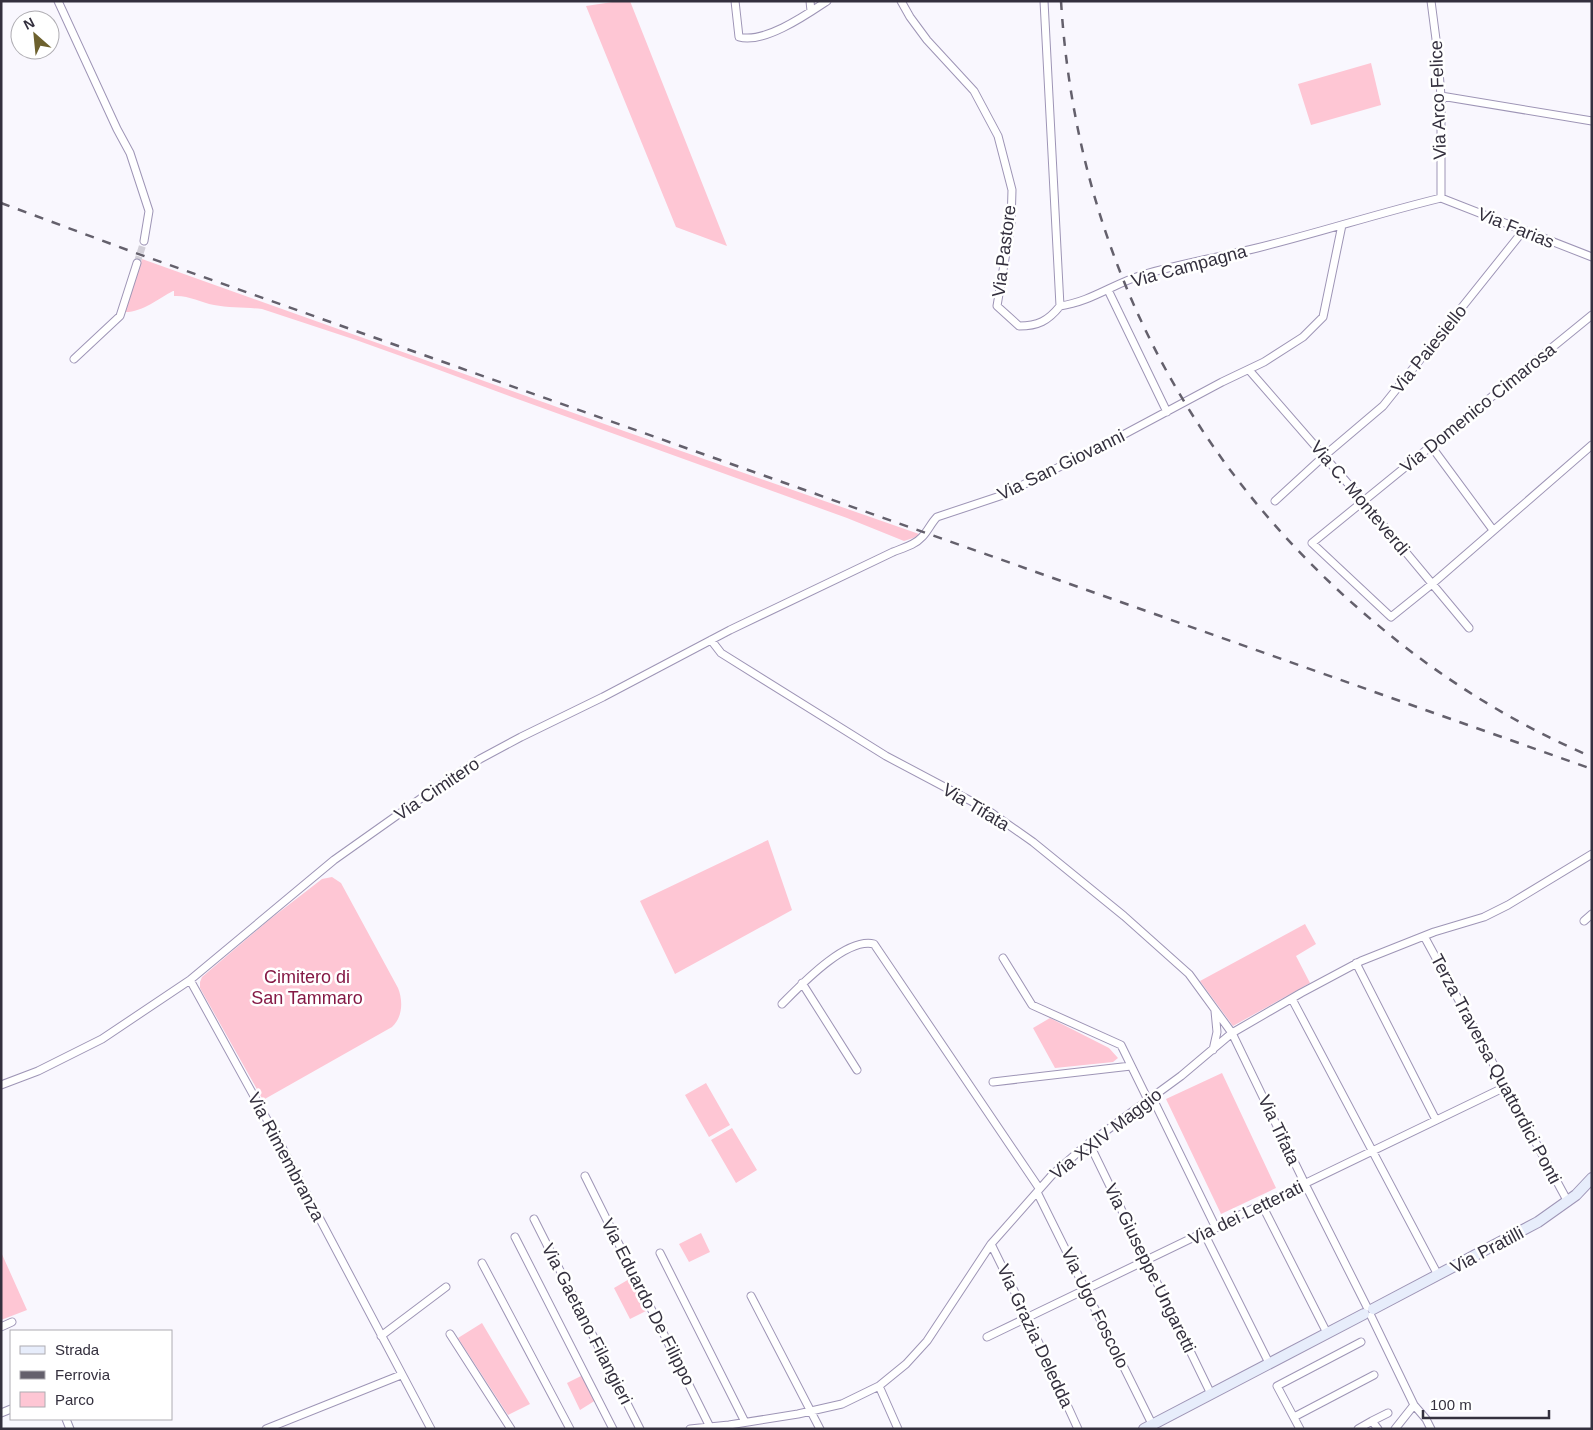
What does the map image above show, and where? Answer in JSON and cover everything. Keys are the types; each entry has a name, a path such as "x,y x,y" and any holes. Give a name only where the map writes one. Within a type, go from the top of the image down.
{"street":[{"path":"58,1 133,161 149,211 144,241"},
{"path":"735,1 739,37 746,39 770,33 790,24 827,1"},
{"path":"810,1 811,12"},
{"name":"Via Pastore","path":"901,1 926,40 974,91 998,136 1012,190 1012,198 1011,223 997,306 1019,326 1032,326 1050,318 1060,306"},
{"path":"1044,1 1060,306"},
{"name":"Via Arco Felice","path":"1431,1 1441,96 1441,198"},
{"path":"1441,96 1592,121"},
{"name":"Via Campagna","path":"1060,306 1073,305 1140,276 1258,248 1395,209 1441,198"},
{"name":"Via Farias","path":"1441,198 1592,257"},
{"name":"Via San Giovanni","path":"712,640 773,609 917,542 924,536 937,518 1000,496 1106,444 1222,382 1264,362 1302,337 1323,317 1342,225"},
{"name":"Via Paiesiello","path":"1274,500 1383,406 1523,230"},
{"path":"74,359 120,316 137,263"},
{"path":"1108,290 1166,412"},
{"name":"Via Domenico Cimarosa","path":"1432,584 1391,616 1312,543 1592,315"},
{"name":"Via C. Monteverdi","path":"1249,370 1364,502 1469,628"},
{"path":"1432,584 1592,445"},
{"path":"1431,446 1493,530"},
{"name":"Via Cimitero","path":"1,1085 38,1071 102,1038 190,980 334,860 480,759 712,640"},
{"name":"Via Tifata","path":"712,640 722,653 886,756 986,809 1033,842 1124,916 1189,974 1232,1033 1304,1184 1414,1405 1426,1419 1431,1429"},
{"name":"Via XXIV Maggio","path":"690,1429 743,1425 812,1411 842,1404 878,1386 906,1364 927,1341 992,1244 1052,1174 1089,1143 1180,1076 1232,1033 1356,964 1434,932 1484,917 1508,905 1592,854"},
{"path":"1584,921 1592,914"},
{"name":"Terza Traversa Quattordici Ponti","path":"1424,936 1568,1202"},
{"name":"Via Ugo Foscolo","path":"802,983 826,962 847,950 859,944 874,944 1038,1190 1148,1427"},
{"path":"1003,958 1032,1004 1122,1045 1131,1066 1150,1098 1216,1228"},
{"path":"1356,964 1436,1120"},
{"name":"Via Rimembranza","path":"190,980 271,1128 429,1428"},
{"path":"782,1004 802,983 857,1070"},
{"path":"1292,999 1438,1275"},
{"name":"Via Tifata","path":"1212,1050 1217,1032 1214,1008"},
{"path":"993,1082 1131,1066"},
{"name":"Via dei Letterati","path":"987,1337 1216,1228 1505,1086"},
{"name":"Via Giuseppe Ungaretti","path":"1089,1143 1211,1394"},
{"name":"Via Eduardo De Filippo","path":"585,1176 710,1427"},
{"name":"Via Pratilli","path":"1148,1427 1538,1222 1568,1202 1592,1178"},
{"path":"1262,1205 1327,1333"},
{"name":"Via Gaetano Filangieri","path":"534,1219 640,1429"},
{"path":"1204,1233 1270,1363"},
{"path":"515,1237 613,1429"},
{"name":"Via Grazia Deledda","path":"992,1244 1078,1429"},
{"path":"660,1253 743,1425"},
{"path":"482,1263 570,1429"},
{"path":"381,1336 446,1286"},
{"path":"751,1296 820,1429"},
{"path":"1,1327 12,1322"},
{"path":"450,1334 511,1429"},
{"path":"1300,1429 1278,1386 1361,1342"},
{"path":"266,1429 401,1375"},
{"path":"1294,1417 1374,1375"},
{"path":"878,1386 898,1429"},
{"path":"1395,1429 1414,1405"},
{"path":"1358,1429 1388,1413"},
{"path":"1372,1421 1378,1429"}],"green space":[{"path":"630,1 727,246 676,227 586,6"},
{"path":"1371,63 1381,105 1311,125 1298,84"},
{"path":"142,259 919,534 904,541 847,518 423,364 262,309 214,305 174,296 173,291 143,308 124,312"},
{"path":"768,840 792,910 675,974 640,901"},
{"name":"Cimitero di San Tammaro","path":"332,877 341,883 398,988 401,998 400,1013 392,1027 263,1100 200,988 200,982 202,977 269,920 322,879"},
{"path":"1305,924 1316,944 1296,956 1310,983 1233,1026 1200,981"},
{"path":"1050,1018 1109,1048 1118,1058 1113,1062 1055,1068 1033,1028"},
{"path":"1222,1073 1276,1188 1221,1214 1166,1099"},
{"path":"706,1083 730,1125 709,1137 685,1095"},
{"path":"732,1128 757,1170 736,1183 711,1140"},
{"path":"701,1233 710,1252 689,1262 679,1244"},
{"path":"1,1252 27,1310 1,1320"},
{"path":"631,1278 648,1310 630,1319 614,1288"},
{"path":"482,1323 530,1404 508,1415 458,1338"},
{"path":"583,1375 596,1400 580,1410 567,1383"}],"tunnel":[{"path":"137,263 144,241"}],"railway":[{"path":"1061,1 1071,92 1090,179 1117,263 1152,344 1196,420 1247,492 1306,559 1373,621 1398,642 1477,697 1533,729 1592,757"},
{"path":"1,203 133,252 1592,769"}]}
